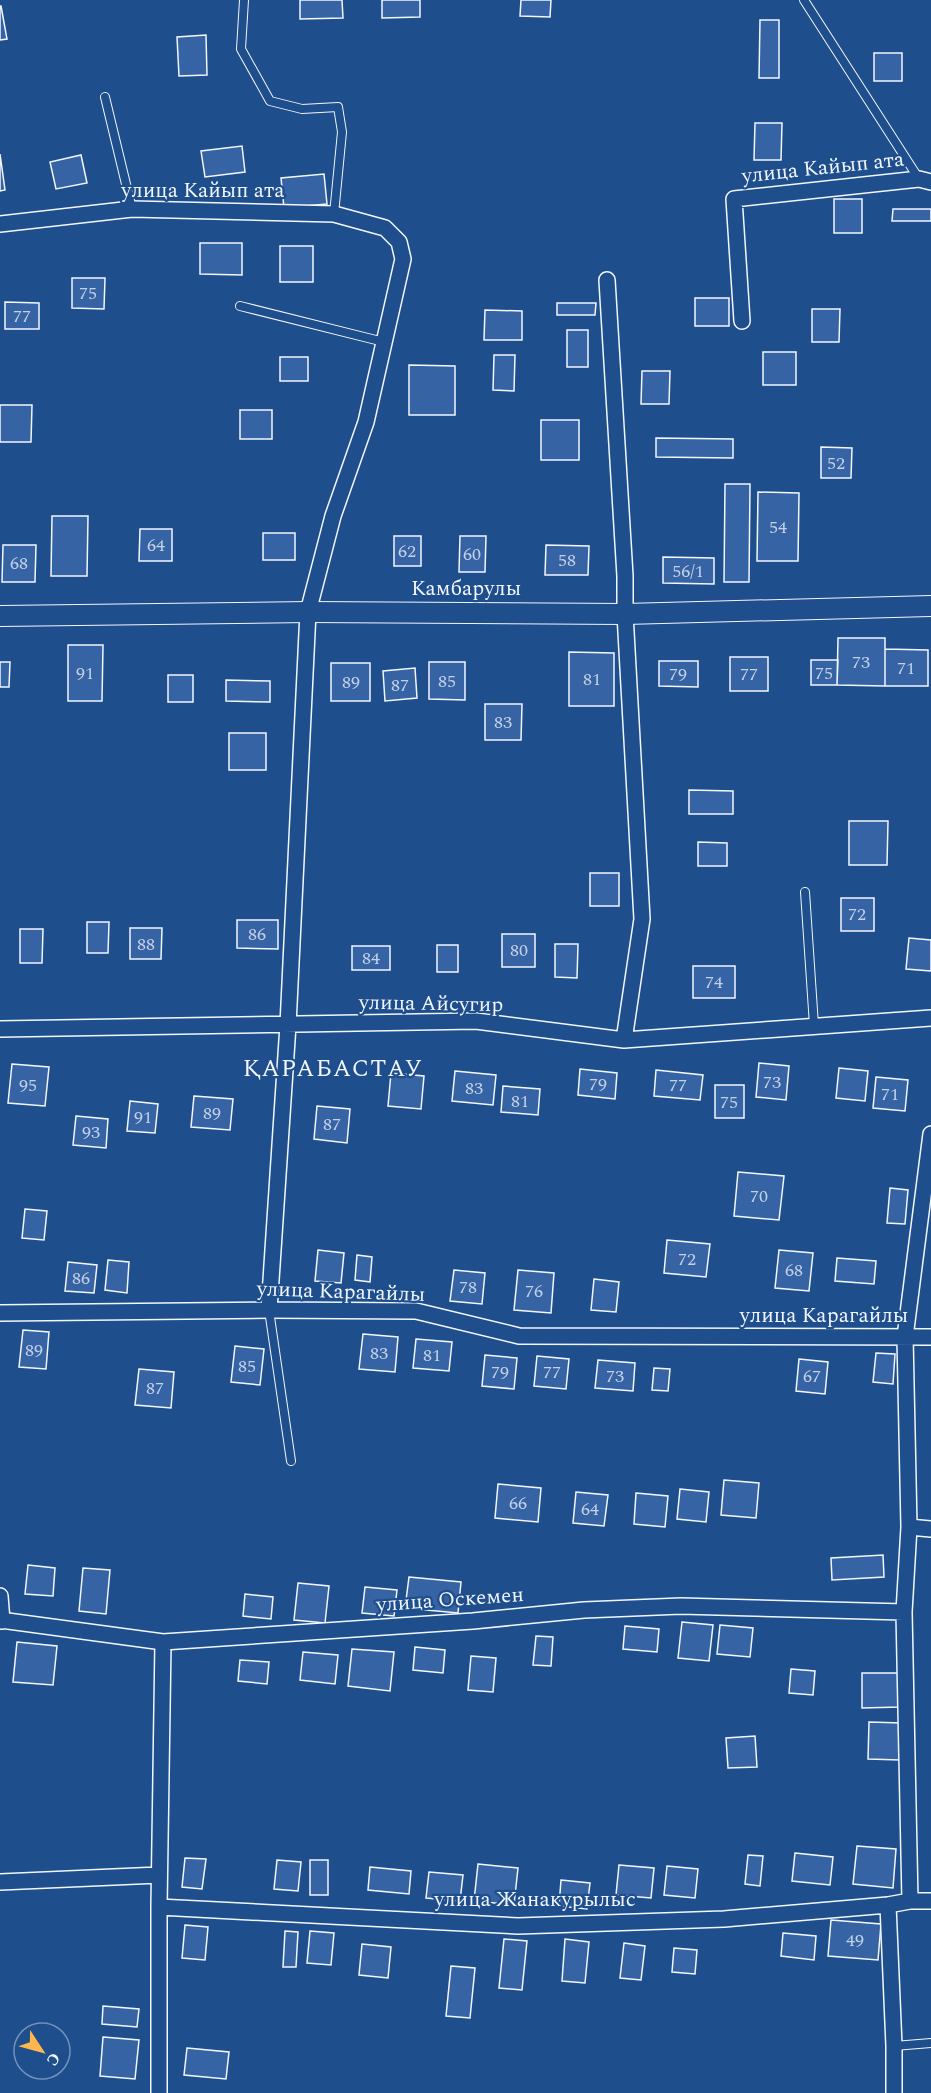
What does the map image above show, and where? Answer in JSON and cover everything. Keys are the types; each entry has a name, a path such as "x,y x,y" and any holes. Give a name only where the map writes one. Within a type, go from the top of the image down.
{"street":[{"name":"улица Кайып ата","path":"742,321 734,199 925,181"},
{"name":"улица Кайып ата","path":"0,224 132,209 334,214 385,228 399,242 403,259 384,342"},
{"path":"607,280 642,919 624,1040"},
{"path":"269,1310 288,1025 309,612 333,516 366,422 384,342"},
{"name":"Камбарулы","path":"0,616 309,612 625,614 931,606"},
{"name":"улица Айсугир","path":"0,1029 476,1021 624,1040 931,1018"},
{"path":"910,1901 904,1612 909,1527 905,1337 931,1134"},
{"name":"улица Карагайлы","path":"0,1313 416,1311 519,1336 931,1337"},
{"path":"909,1527 931,1529"},
{"path":"0,1596 1,1621"},
{"name":"улица Оскемен","path":"1,1621 163,1641 681,1606 904,1612"},
{"path":"159,2093 159,1875 163,1641"},
{"path":"0,1882 159,1875"},
{"name":"улица Жанакурылыс","path":"159,1907 518,1926 724,1919 888,1905 910,1901 931,1901"},
{"path":"888,1905 894,2093"}],"lane":[{"path":"244,0 241,49 270,101 302,109 338,107 342,132 334,214"},
{"path":"804,0 925,181"},
{"path":"105,97 132,209"},
{"path":"240,306 384,342"},
{"path":"805,892 814,1026"},
{"path":"269,1310 291,1461"},
{"path":"894,2046 931,2043"}],"building":[{"path":"300,0 342,0 343,18 300,19"},
{"path":"382,0 420,0 420,17 382,18"},
{"path":"521,0 551,0 550,17 520,16"},
{"path":"0,6 7,39 0,40"},
{"path":"760,20 779,20 779,78 759,78"},
{"path":"206,35 207,75 179,76 177,37"},
{"path":"874,53 902,53 902,81 874,81"},
{"path":"755,123 782,123 781,160 754,160"},
{"path":"242,146 245,172 205,177 201,151"},
{"path":"0,154 5,190 0,191"},
{"path":"81,155 87,183 56,189 50,162"},
{"path":"324,174 327,204 284,208 281,178"},
{"path":"834,199 862,199 862,233 834,233"},
{"path":"893,209 931,209 931,221 892,221"},
{"path":"200,243 242,243 242,275 200,274"},
{"path":"280,246 313,246 313,282 280,282"},
{"path":"72,278 105,278 104,309 72,308"},
{"path":"695,298 729,298 729,326 695,326"},
{"path":"5,302 39,303 39,329 5,329"},
{"path":"557,303 596,303 595,315 557,315"},
{"path":"812,309 840,309 839,342 812,342"},
{"path":"485,310 522,311 522,340 484,340"},
{"path":"567,330 588,330 588,367 567,367"},
{"path":"763,352 796,352 796,385 763,385"},
{"path":"494,355 515,355 514,391 493,390"},
{"path":"280,357 308,357 308,381 280,381"},
{"path":"409,365 455,366 455,415 409,415"},
{"path":"642,371 670,371 669,404 641,404"},
{"path":"0,405 32,405 31,442 0,442"},
{"path":"240,410 272,410 272,439 240,439"},
{"path":"541,420 579,420 579,460 541,460"},
{"path":"656,438 733,439 733,458 656,457"},
{"path":"821,447 852,448 851,478 821,478"},
{"path":"725,484 750,484 749,582 724,582"},
{"path":"758,492 799,493 798,561 757,561"},
{"path":"52,516 88,516 87,576 51,576"},
{"path":"140,529 172,529 172,561 139,561"},
{"path":"263,533 295,533 295,560 263,560"},
{"path":"394,536 421,536 421,566 394,566"},
{"path":"460,536 486,536 485,572 459,572"},
{"path":"3,545 36,545 35,582 2,582"},
{"path":"546,545 589,546 588,575 545,575"},
{"path":"663,557 714,558 714,584 663,583"},
{"path":"838,638 885,638 885,686 837,685"},
{"path":"68,645 103,645 102,701 68,701"},
{"path":"885,649 928,650 928,686 885,686"},
{"path":"569,652 614,653 614,706 569,706"},
{"path":"730,657 768,657 768,691 730,691"},
{"path":"811,660 838,660 837,685 811,685"},
{"path":"659,661 698,661 698,687 659,686"},
{"path":"0,662 10,662 9,687 0,687"},
{"path":"429,662 465,662 465,700 429,699"},
{"path":"331,663 370,663 370,701 331,701"},
{"path":"415,668 417,698 385,701 383,671"},
{"path":"168,675 193,675 193,702 168,702"},
{"path":"226,680 270,681 270,702 226,701"},
{"path":"485,704 522,704 521,740 485,740"},
{"path":"229,733 266,733 266,770 229,770"},
{"path":"689,790 733,791 733,814 689,814"},
{"path":"849,821 888,821 887,865 849,865"},
{"path":"698,842 727,843 727,866 698,866"},
{"path":"590,873 619,873 619,906 590,906"},
{"path":"841,898 874,898 874,931 841,931"},
{"path":"237,920 278,920 278,949 237,948"},
{"path":"87,922 109,922 108,953 87,953"},
{"path":"130,928 162,928 161,959 130,959"},
{"path":"20,929 43,929 42,963 20,963"},
{"path":"502,934 535,934 535,967 502,967"},
{"path":"909,938 931,940 931,971 906,969"},
{"path":"555,944 578,944 577,978 555,977"},
{"path":"437,945 458,945 458,972 437,972"},
{"path":"352,946 390,946 390,970 352,970"},
{"path":"693,966 735,966 735,998 693,998"},
{"path":"759,1063 789,1066 786,1100 756,1097"},
{"path":"12,1064 49,1067 45,1106 8,1103"},
{"path":"839,1068 868,1071 865,1101 836,1098"},
{"path":"580,1069 617,1073 615,1099 578,1095"},
{"path":"656,1070 703,1075 700,1100 654,1096"},
{"path":"455,1071 496,1075 493,1105 452,1101"},
{"path":"391,1073 424,1076 421,1109 388,1106"},
{"path":"876,1077 908,1080 905,1111 873,1108"},
{"path":"715,1085 744,1085 744,1118 715,1118"},
{"path":"503,1086 540,1089 538,1115 501,1112"},
{"path":"194,1096 233,1099 230,1130 191,1127"},
{"path":"130,1101 158,1104 155,1133 127,1131"},
{"path":"317,1106 350,1109 347,1143 314,1139"},
{"path":"76,1116 108,1119 106,1148 73,1145"},
{"path":"738,1172 784,1176 779,1220 734,1216"},
{"path":"890,1188 908,1190 905,1224 887,1223"},
{"path":"25,1209 47,1211 44,1240 22,1238"},
{"path":"667,1240 710,1244 706,1277 664,1273"},
{"path":"318,1250 344,1253 341,1283 315,1281"},
{"path":"779,1250 813,1253 809,1291 775,1288"},
{"path":"357,1255 372,1257 370,1282 355,1280"},
{"path":"837,1258 876,1261 874,1284 835,1281"},
{"path":"108,1260 129,1262 127,1293 105,1290"},
{"path":"68,1262 97,1265 94,1293 65,1291"},
{"path":"454,1270 485,1273 482,1304 450,1301"},
{"path":"518,1270 554,1273 551,1313 514,1310"},
{"path":"594,1279 619,1282 616,1312 591,1310"},
{"path":"23,1330 49,1332 46,1369 19,1367"},
{"path":"363,1334 398,1337 395,1372 359,1369"},
{"path":"416,1339 452,1342 449,1371 413,1368"},
{"path":"235,1346 264,1349 260,1385 231,1382"},
{"path":"876,1353 895,1354 893,1384 873,1382"},
{"path":"485,1355 517,1358 514,1389 482,1386"},
{"path":"537,1356 569,1359 566,1389 534,1386"},
{"path":"799,1359 828,1362 825,1394 796,1391"},
{"path":"598,1360 635,1363 633,1391 595,1388"},
{"path":"654,1368 670,1369 668,1391 652,1390"},
{"path":"139,1369 174,1372 171,1408 135,1405"},
{"path":"724,1480 759,1483 756,1518 721,1515"},
{"path":"498,1484 541,1488 538,1522 495,1518"},
{"path":"680,1489 709,1492 706,1522 677,1519"},
{"path":"576,1492 608,1495 604,1526 573,1523"},
{"path":"636,1493 668,1496 665,1527 634,1524"},
{"path":"883,1555 884,1577 832,1580 831,1558"},
{"path":"28,1565 55,1568 53,1596 25,1594"},
{"path":"83,1568 110,1570 106,1614 79,1611"},
{"path":"409,1577 461,1582 458,1613 405,1608"},
{"path":"298,1583 329,1586 325,1623 294,1620"},
{"path":"365,1587 397,1590 394,1616 362,1613"},
{"path":"245,1594 273,1597 271,1619 243,1616"},
{"path":"682,1622 713,1625 709,1661 678,1658"},
{"path":"720,1625 753,1628 750,1657 717,1654"},
{"path":"625,1626 659,1629 657,1652 623,1649"},
{"path":"536,1636 553,1637 551,1666 533,1665"},
{"path":"17,1642 57,1646 53,1685 13,1682"},
{"path":"415,1647 445,1650 443,1673 413,1670"},
{"path":"352,1649 394,1652 390,1691 348,1686"},
{"path":"303,1652 338,1655 335,1684 300,1680"},
{"path":"471,1656 496,1658 493,1692 468,1690"},
{"path":"240,1660 269,1662 267,1684 238,1681"},
{"path":"791,1669 815,1671 813,1695 789,1693"},
{"path":"862,1673 899,1673 900,1707 862,1708"},
{"path":"869,1722 902,1723 900,1760 868,1759"},
{"path":"755,1736 757,1767 728,1768 726,1738"},
{"path":"857,1846 896,1849 893,1888 853,1884"},
{"path":"795,1853 833,1857 830,1885 792,1881"},
{"path":"748,1855 763,1856 760,1886 745,1884"},
{"path":"185,1858 206,1859 202,1889 182,1887"},
{"path":"277,1860 301,1862 298,1891 274,1889"},
{"path":"310,1860 328,1860 328,1895 310,1895"},
{"path":"478,1864 518,1868 514,1905 474,1901"},
{"path":"619,1865 654,1868 651,1898 616,1895"},
{"path":"667,1866 698,1869 695,1898 664,1895"},
{"path":"370,1867 411,1871 409,1894 368,1890"},
{"path":"429,1872 463,1875 460,1901 426,1898"},
{"path":"561,1880 590,1883 587,1909 559,1906"},
{"path":"831,1920 881,1924 878,1960 828,1956"},
{"path":"185,1925 208,1927 205,1960 182,1958"},
{"path":"285,1931 298,1932 296,1967 283,1967"},
{"path":"310,1931 334,1933 331,1965 307,1963"},
{"path":"783,1933 816,1936 814,1960 781,1956"},
{"path":"504,1939 527,1941 522,1990 499,1988"},
{"path":"565,1939 589,1942 585,1983 562,1981"},
{"path":"624,1943 645,1946 641,1980 620,1978"},
{"path":"362,1944 391,1947 388,1978 359,1975"},
{"path":"674,1948 697,1950 695,1974 672,1972"},
{"path":"451,1966 475,1968 470,2018 446,2016"},
{"path":"103,2006 139,2009 137,2027 102,2024"},
{"path":"103,2037 139,2040 135,2079 100,2076"},
{"path":"187,2048 229,2052 226,2079 184,2075"}],"district":[{"name":"ҚАРАБАСТАУ","path":"333,1069"}]}
